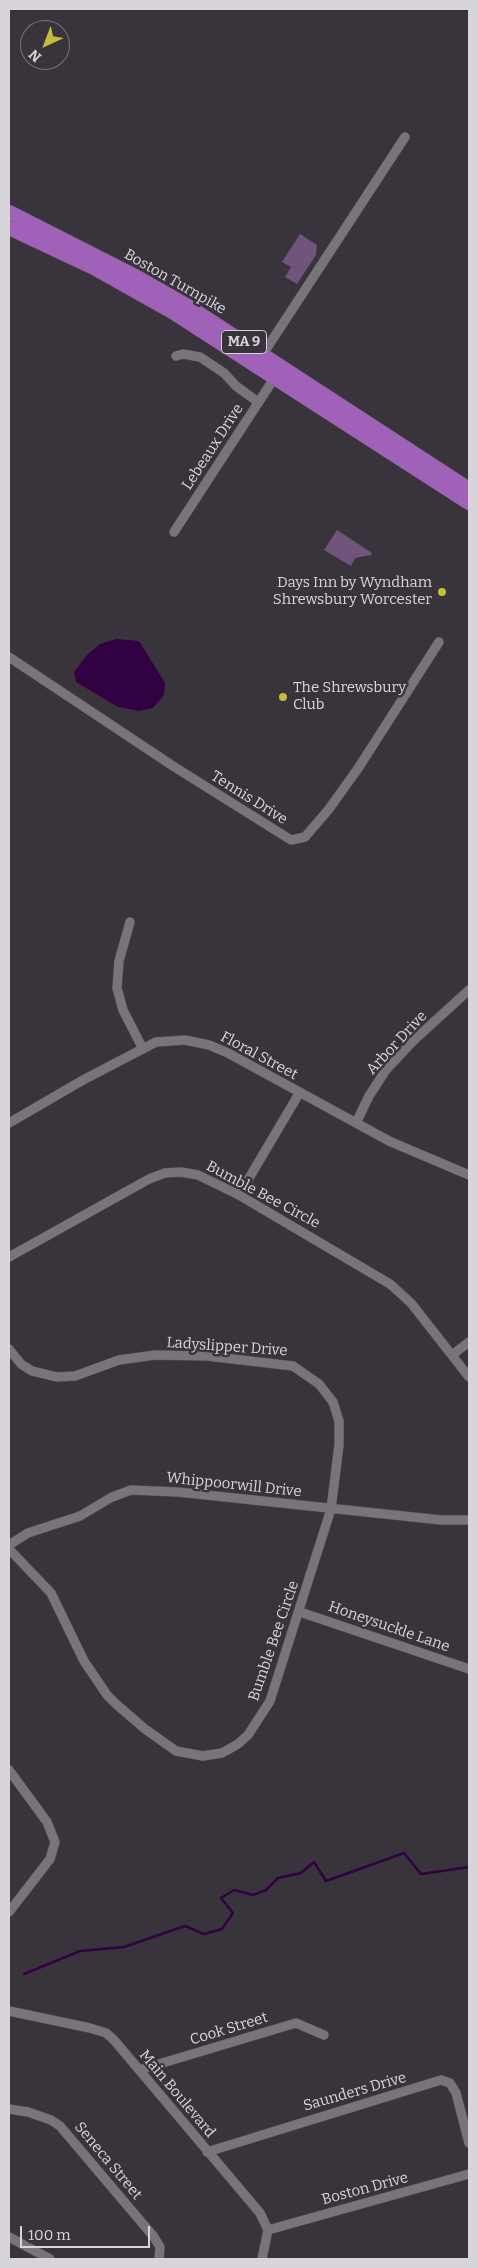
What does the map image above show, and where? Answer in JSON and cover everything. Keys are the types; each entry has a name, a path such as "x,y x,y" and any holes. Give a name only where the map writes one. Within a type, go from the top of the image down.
{"highway":[{"name":"Boston Turnpike","path":"9,212 163,292 263,354 469,489"},
{"name":"Boston Turnpike","path":"9,228 138,291 469,503"}],"street":[{"path":"263,354 405,137"},
{"path":"176,356 189,354 200,357 224,373 236,386 258,402"},
{"name":"Lebeaux Drive","path":"174,532 275,377"},
{"name":"Tennis Drive","path":"9,657 165,761 291,840 305,837 359,767 439,642"},
{"path":"130,922 119,961 118,988 123,1010 143,1049"},
{"name":"Arbor Drive","path":"356,1123 369,1096 386,1070 413,1041 469,990"},
{"name":"Floral Street","path":"9,1123 143,1049 165,1040 185,1040 209,1045 389,1141 469,1175"},
{"path":"239,1196 300,1092"},
{"name":"Bumble Bee Circle","path":"9,1257 165,1173 181,1172 198,1175 239,1196 390,1284 411,1303 469,1377"},
{"path":"452,1355 469,1342"},
{"name":"Ladyslipper Drive","path":"9,1349 21,1364 32,1371 56,1377 75,1376 119,1360 154,1355 207,1356 297,1367 319,1384 336,1409 339,1445 331,1509"},
{"name":"Whippoorwill Drive","path":"9,1545 28,1533 80,1516 112,1497 131,1490 178,1492 440,1520 469,1520"},
{"name":"Bumble Bee Circle","path":"9,1549 51,1593 84,1661 107,1694 145,1729 184,1754 203,1756 222,1753 238,1744 248,1735 270,1701 300,1612 331,1509"},
{"name":"Honeysuckle Lane","path":"300,1612 469,1669"},
{"path":"9,1770 47,1822 55,1842 50,1858 9,1912"},
{"name":"Main Boulevard","path":"9,2011 90,2028 106,2034 114,2040 260,2213 268,2230"},
{"name":"Cook Street","path":"140,2070 296,2023 324,2035"},
{"name":"Saunders Drive","path":"207,2152 441,2080 450,2083 456,2093 469,2143"},
{"name":"Seneca Street","path":"9,2109 28,2112 51,2120 60,2126 154,2237 160,2247 159,2259"},
{"name":"Boston Drive","path":"268,2230 469,2174"},
{"path":"262,2259 268,2230"},
{"path":"9,2237 50,2259"}],"shaded area":[{"path":"300,234 317,245 316,255 297,284 285,277 291,267 282,262"},
{"path":"337,530 372,553 371,555 355,558 351,566 324,550"},
{"path":"116,639 139,641 165,683 164,695 153,708 139,711 118,707 76,682 74,672 87,655 100,644"}],"waterway":[{"path":"24,1974 80,1951 124,1947 185,1926 204,1934 222,1929 233,1913 221,1898 234,1890 253,1895 266,1890 278,1878 301,1873 314,1862 326,1881 404,1853 421,1874 469,1867"}],"place":[{"name":"Days Inn by Wyndham Shrewsbury Worcester","path":"442,592"},
{"name":"The Shrewsbury Club","path":"283,697"}]}
